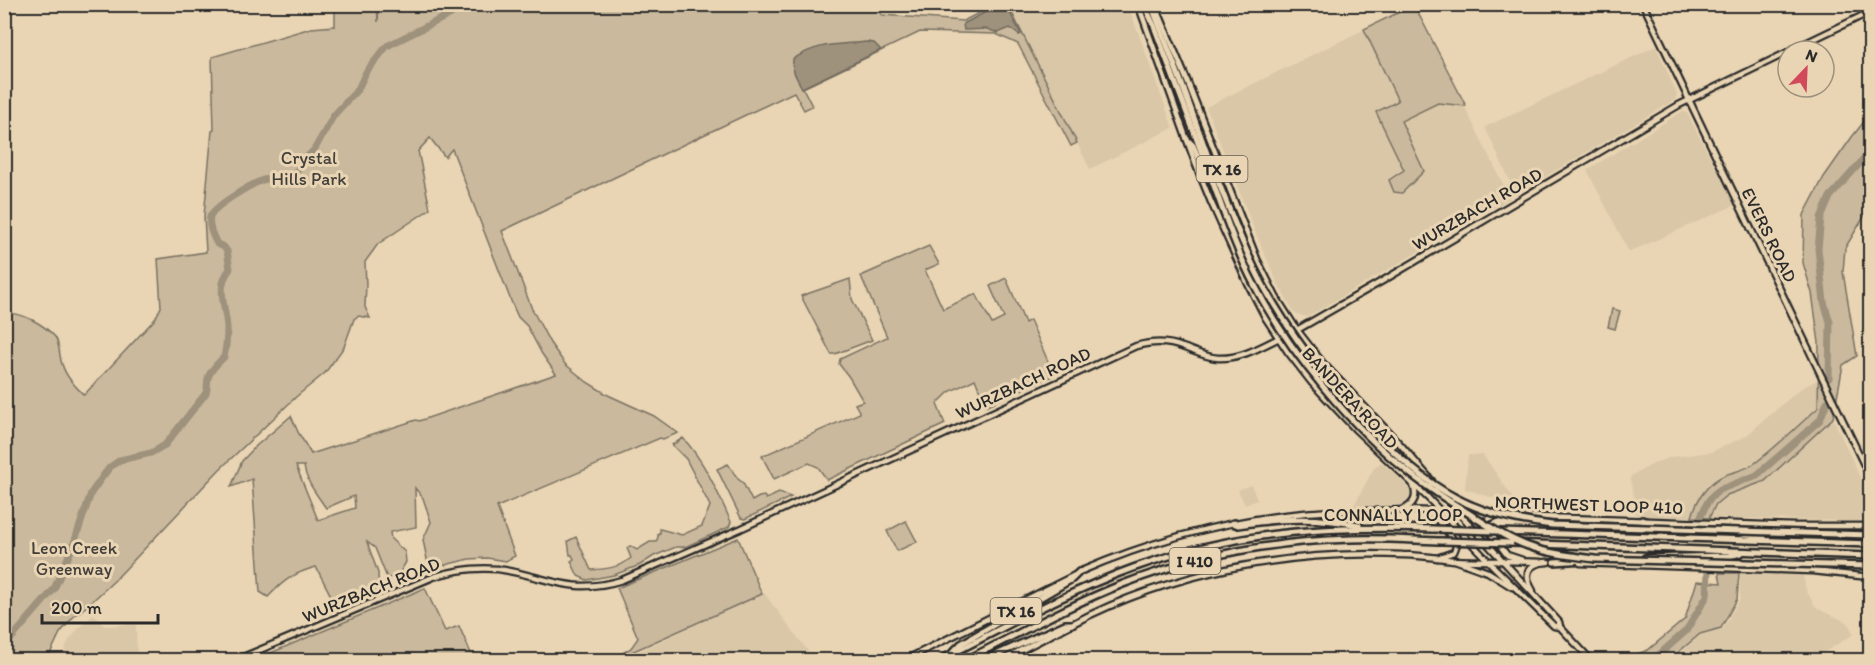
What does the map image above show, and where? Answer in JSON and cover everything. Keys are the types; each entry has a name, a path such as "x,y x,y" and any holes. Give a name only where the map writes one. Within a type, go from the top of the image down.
{"highway":[{"path":"1144,4 1207,160 1253,283 1275,320 1332,398 1381,447 1427,486 1507,536 1552,553 1595,559 1870,566"},
{"path":"1153,4 1207,160 1262,283 1291,331 1336,392 1395,453 1423,477 1455,497 1477,507 1506,517 1552,525 1870,535"},
{"path":"1233,523 1238,525 1303,520 1347,523 1370,528"},
{"path":"1642,520 1654,524 1753,535 1775,541"},
{"name":"CONNALLY LOOP","path":"940,660 1089,586 1168,556 1271,534 1320,529 1433,529 1870,544"},
{"name":"CONNALLY LOOP","path":"966,660 1097,595 1143,577 1197,560 1252,549 1315,541 1372,539 1870,556"},
{"path":"1551,562 1729,556 1751,551"},
{"name":"TX 16","path":"950,655 961,644 1072,579 1079,572"},
{"name":"TX 16","path":"985,660 1023,645 1065,624 1072,624"}],"main road":[{"name":"BANDERA ROAD","path":"1138,4 1186,137 1218,216 1248,284 1265,317 1288,352 1355,429 1440,510 1554,626 1560,627"},
{"name":"BANDERA ROAD","path":"1153,4 1214,148 1257,259 1276,297 1297,330 1322,362 1400,444 1456,511 1592,660"},
{"name":"EVERS ROAD","path":"1643,4 1870,477"},
{"name":"WURZBACH ROAD","path":"1814,39 1870,12"},
{"name":"WURZBACH ROAD","path":"236,660 433,578 459,570 475,568 500,570 577,587 603,585 622,580 740,529 1136,346 1159,342 1210,357 1248,353 1297,330 1688,100 1776,57"},
{"path":"1186,137 1193,145 1203,170 1209,177 1218,175 1219,172 1214,148"},
{"path":"1218,216 1214,201 1226,194 1231,197 1241,218"},
{"path":"1402,510 1411,505 1414,500 1415,489 1412,483"},
{"path":"1439,489 1466,506 1491,514"},
{"path":"1418,510 1434,516 1457,544 1454,552 1437,558"},
{"name":"NORTHWEST LOOP 410","path":"905,660 1079,572 1116,556 1162,541 1233,523 1308,513 1440,510 1503,515 1796,526 1870,526"},
{"path":"1503,515 1488,519 1486,527 1507,555 1533,562"},
{"name":"TX 16","path":"1072,624 1146,591 1199,575 1242,566 1345,555 1401,554 1454,560 1504,561"},
{"path":"1454,560 1492,574 1526,597"},
{"path":"1504,561 1807,570 1870,577"},
{"path":"1533,595 1527,579 1529,570 1536,563 1551,562"},
{"path":"1002,660 1072,624"}],"shaded area":[{"path":"999,5 1007,7 1021,34 1019,35 1010,28 998,33 987,29 964,30 963,24"},
{"path":"1008,5 1128,5 1173,128 1090,169"},
{"path":"1414,5 1510,198 1307,317 1294,313 1258,239 1206,107"},
{"path":"874,43 881,50 802,88 796,78 793,59 820,47"},
{"path":"1656,46 1677,94 1675,100 1516,194 1485,127"},
{"path":"1683,111 1687,113 1735,205 1629,252 1587,170"},
{"path":"1817,380 1819,384 1818,408 1757,462 1714,481 1700,497 1691,517 1637,516 1631,476 1657,462 1672,457 1711,452 1746,436 1800,389"},
{"path":"1833,418 1870,499 1870,512 1867,516 1858,521 1709,518 1716,504 1727,495 1766,481"},
{"path":"1468,455 1483,455 1519,506 1465,489"},
{"path":"1381,462 1410,488 1412,494 1409,503 1403,506 1353,507 1374,468"},
{"path":"1251,485 1257,500 1245,505 1238,490"},
{"path":"1740,570 1802,572 1806,590 1815,606 1847,622 1854,634 1811,660 1672,660 1700,635 1723,628 1740,599"},
{"path":"764,593 815,660 620,660 762,594"},
{"path":"94,614 104,626 136,624 137,660 62,660 67,643"},
{"path":"47,654 48,660 4,660"}],"green space":[{"path":"379,4 876,4 882,15 963,21 995,5 1008,5 1077,143 1071,146 1018,44 996,34 920,32 803,88 812,106 804,110 794,92 502,231 532,309 550,343 565,364 608,395 654,416 678,433 660,438 497,507 515,556 506,561 487,558 469,559 429,569 423,540 431,522 423,498 415,488 416,527 390,532 391,539 405,552 406,562 397,577 387,578 375,548 367,542 378,573 379,592 331,612 331,596 316,567 290,578 268,597 260,592 252,479 231,487 242,461 291,416 311,454 416,420 419,421 556,374 527,326 518,317 452,149 445,157 430,138 418,151 430,209 378,244 365,262 365,307 370,318 358,316 354,319 344,347 325,373 297,396 219,470 114,581 75,615 60,633 50,654 5,660 5,313 18,314 32,320 55,337 66,373 84,395 155,319 161,307 158,259 206,252 204,216 212,131 214,130 212,57 311,28 335,26 335,5 377,5 378,22","holes":["296,466 304,466 309,483 326,508 354,496 355,508 318,520"]},
{"path":"1414,5 1466,106 1438,103 1401,121 1424,171 1402,193 1394,192 1389,180 1404,170 1376,112 1398,101 1364,29"},
{"path":"1870,114 1870,207 1845,248 1843,272 1857,356 1843,365 1833,418 1765,481 1727,495 1716,504 1709,518 1692,517 1696,504 1713,482 1755,463 1818,408 1819,343 1812,293 1803,263 1804,215 1824,177"},
{"path":"929,246 939,264 925,270 943,309 976,294 992,324 1004,318 990,286 1006,278 1025,323 1030,320 1054,375 986,406 975,379 949,392 937,404 945,424 827,480 818,467 809,463 774,479 762,456 860,413 855,404 863,401 839,364 840,359 887,337 861,276"},
{"path":"850,279 852,299 872,340 831,354 801,296"},
{"path":"1612,309 1620,311 1615,329 1608,327"},
{"path":"683,438 698,457 710,478 731,522 729,527 685,547 676,547 654,556 640,565 614,575 587,580 578,576 571,561 574,559 570,555 568,541 576,537 591,570 597,570 622,564 631,558 627,548 630,546 637,550 650,542 656,542 660,529 682,535 702,526 710,506 686,459 672,445"},
{"path":"728,464 743,483 752,501 764,496 766,499 779,493 791,497 745,519 741,518 717,469"},
{"path":"906,521 917,542 897,551 887,531"},
{"path":"738,538 762,594 613,659 631,648 638,638 617,588"},
{"path":"1719,573 1739,573 1737,599 1721,628 1700,634 1669,660 1620,660 1648,650 1685,619 1697,581 1721,583"},
{"path":"425,588 445,631 459,626 474,660 254,660"}],"waterway":[{"path":"4,642 10,640 54,589 73,546 91,493 103,476 120,460 151,453 165,445 206,393 209,375 224,357 227,328 222,290 230,269 227,251 217,244 211,231 210,217 213,212 258,182 270,178 291,178 314,150 334,115 358,89 366,72 387,46 451,14 464,4"},
{"path":"1829,378 1830,322 1824,302 1818,249 1821,218 1830,197 1870,152"},
{"path":"1700,518 1708,501 1719,490 1757,475 1820,420 1827,402"},
{"path":"1653,660 1686,631 1707,596 1708,570"}],"park label":[{"name":"Crystal Hills Park","path":"309,168"},
{"name":"Leon Creek Greenway","path":"74,558"}]}
